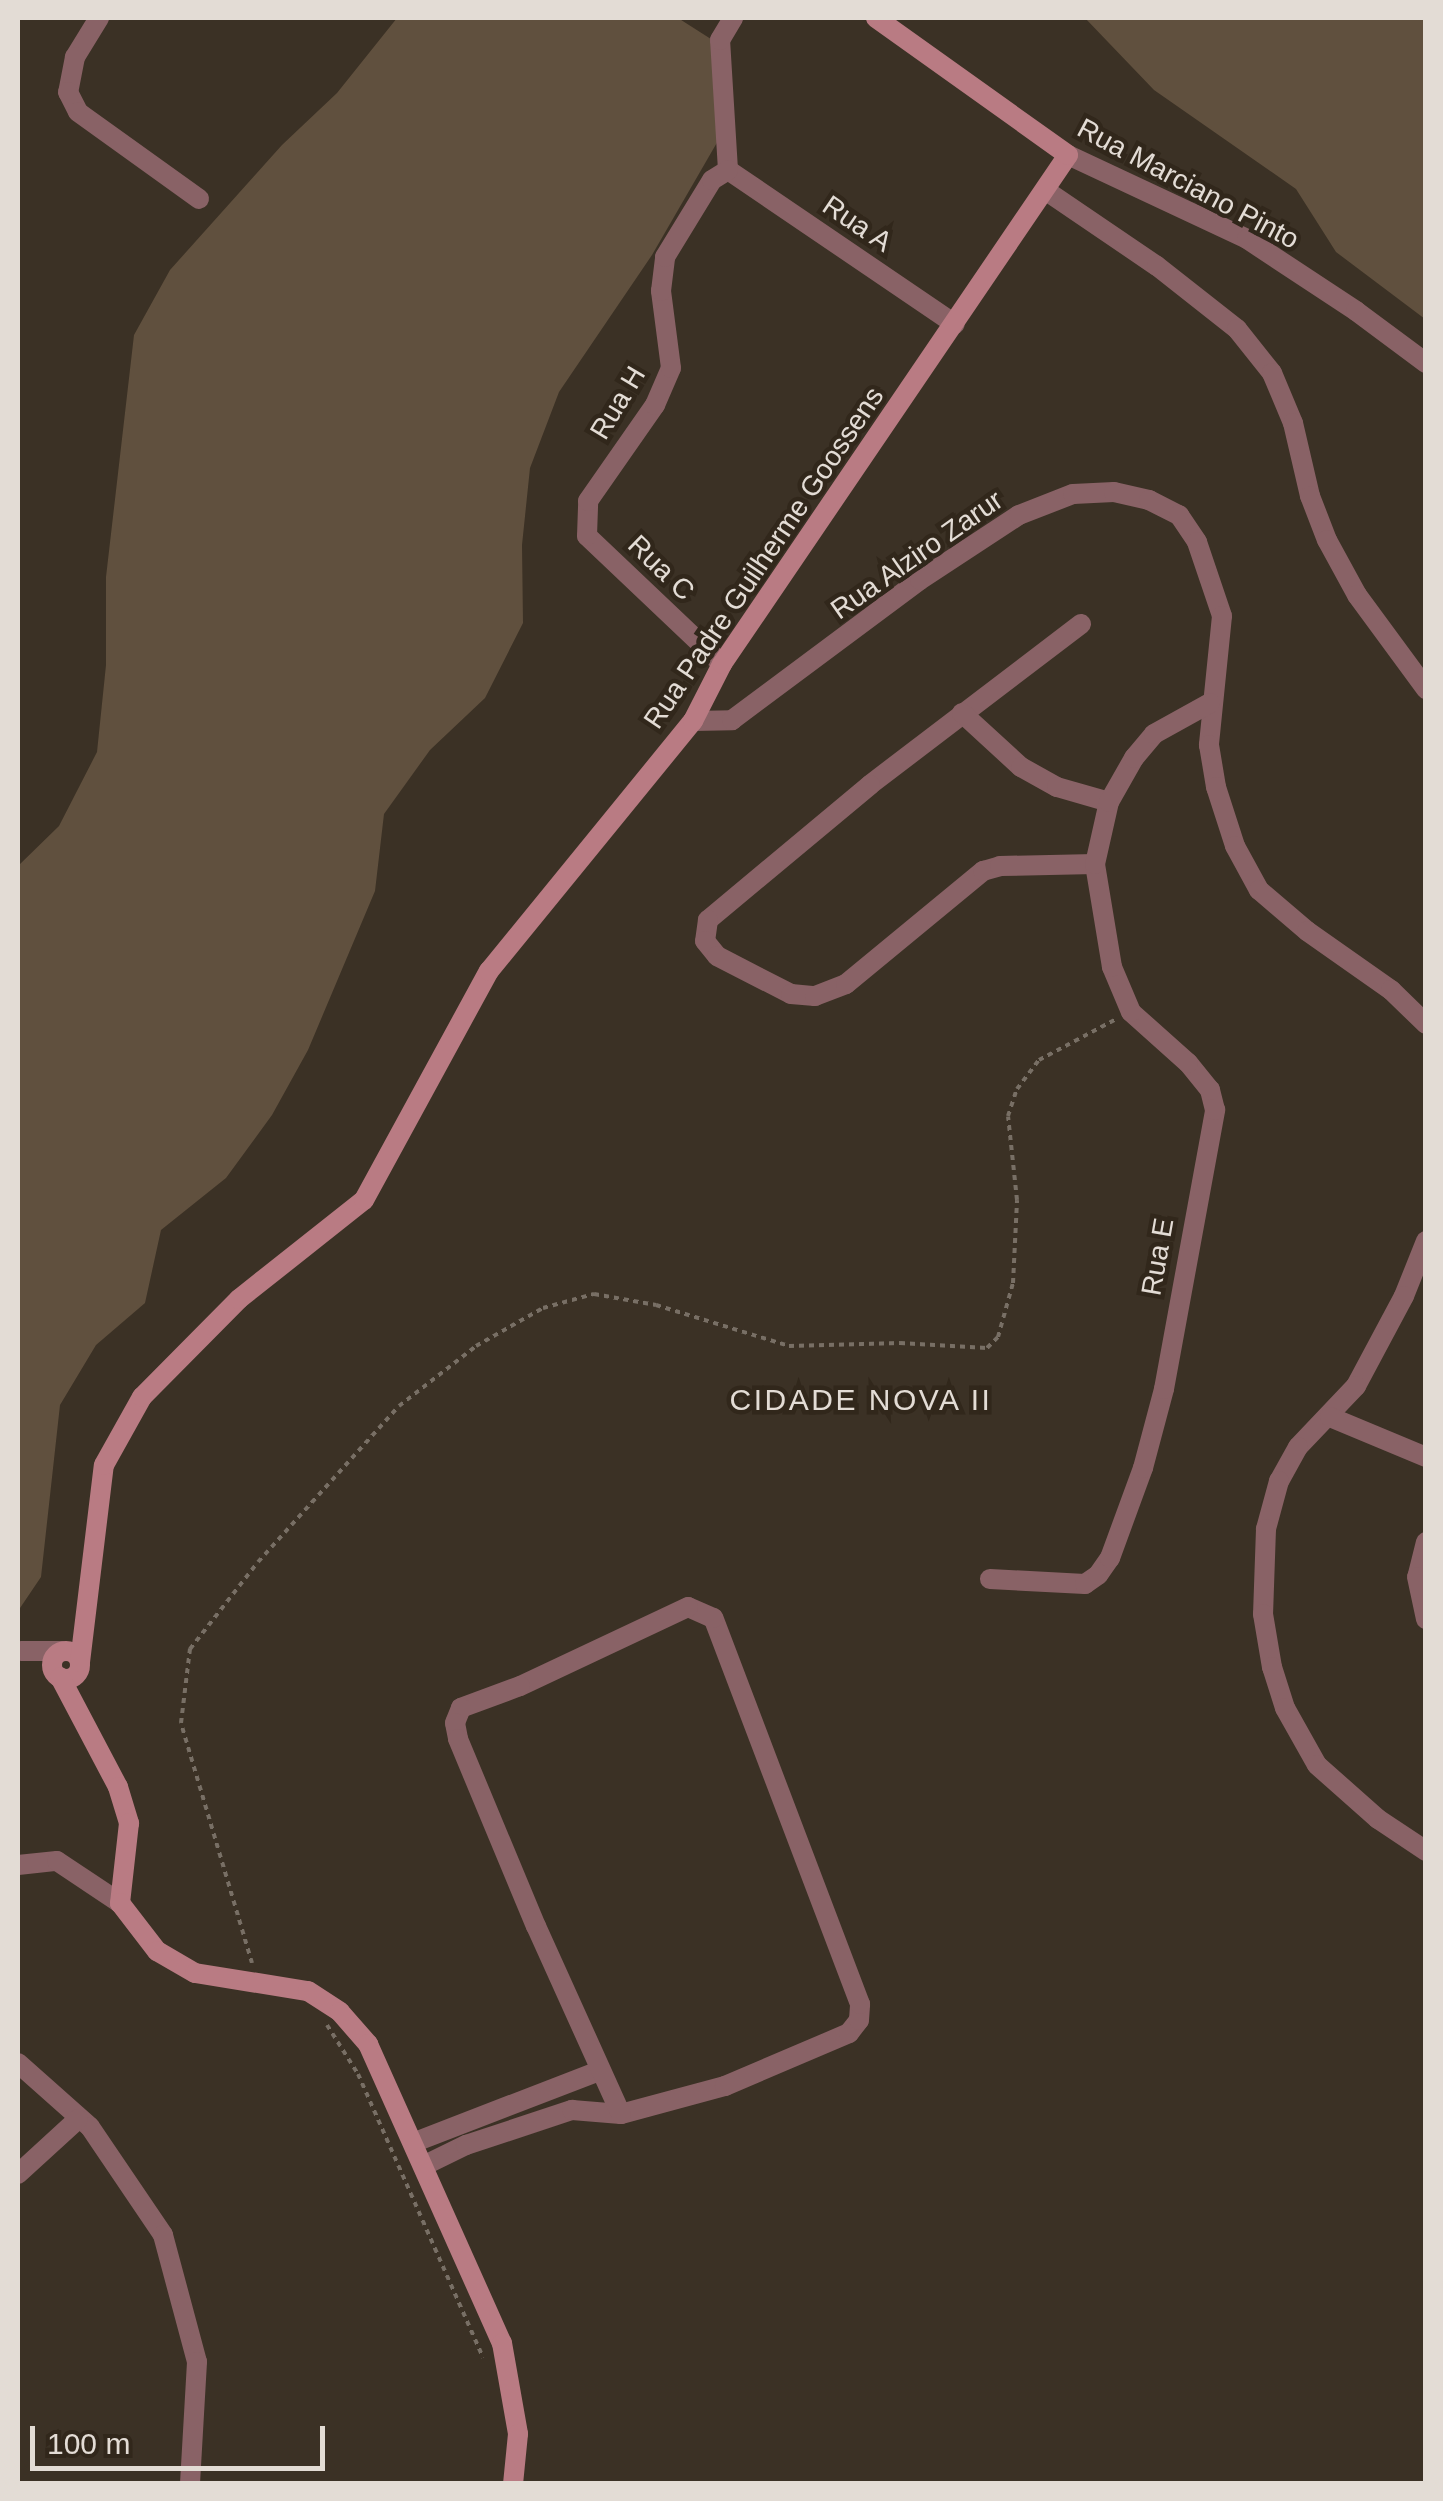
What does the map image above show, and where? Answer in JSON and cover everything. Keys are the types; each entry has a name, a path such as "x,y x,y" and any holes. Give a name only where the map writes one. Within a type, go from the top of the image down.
{"street":[{"path":"100,18 75,58 68,92 78,112 199,199"},
{"path":"728,170 720,40 733,18"},
{"name":"Rua Marciano Pinto","path":"876,18 1068,155 1247,239 1426,363"},
{"name":"Rua Padre Guilherme Goossens","path":"67,1663 89,1614 104,1466 142,1397 239,1299 364,1200 489,971 693,721 722,664 1068,155"},
{"name":"Rua A","path":"728,170 955,324"},
{"name":"Rua H","path":"588,500 655,405 666,380 671,368 660,291 665,257 712,180 728,170"},
{"path":"1045,190 1157,266 1237,329 1272,373 1293,423 1310,496 1327,540 1357,595 1426,689"},
{"name":"Rua Alziro Zarur","path":"693,721 732,720 920,580 1019,515 1073,494 1114,492 1149,500 1179,515 1197,542 1222,616 1220,660 1210,703 1209,745 1216,788 1236,846 1259,890 1307,932 1391,990 1426,1024"},
{"name":"Rua C","path":"588,500 587,536 722,664"},
{"path":"1081,624 962,713 708,920 705,941 717,956 791,994 830,993 982,871 1000,866 1095,864 1109,802 1134,758 1154,734 1210,703"},
{"path":"962,713 1021,768 1057,787 1109,802"},
{"name":"Rua E","path":"990,1579 1085,1584 1098,1575 1110,1558 1143,1468 1164,1389 1215,1110 1210,1090 1188,1063 1131,1012 1112,967 1095,864"},
{"path":"1426,1241 1404,1296 1356,1386 1298,1447 1279,1480 1266,1529 1263,1614 1272,1666 1285,1708 1318,1765 1378,1819 1426,1852"},
{"path":"1330,1417 1426,1457"},
{"path":"1426,1542 1417,1577 1426,1619"},
{"path":"425,2166 466,2146 572,2110 621,2114 724,2086 849,2033 858,2020 860,2004 713,1618 688,1607 520,1686 460,1708 455,1723 458,1740 621,2114"},
{"path":"19,1650 67,1663 91,1731 118,1787 128,1823 120,1903"},
{"path":"18,1865 56,1862 120,1903 157,1950 195,1973 308,1991 331,2005 368,2044 502,2343 518,2434 512,2484"},
{"path":"18,2063 90,2127 163,2235 196,2362 190,2484"},
{"path":"415,2142 599,2071"},
{"path":"18,2174 78,2119"}],"path":[{"path":"257,1982 181,1723 190,1649 270,1548 399,1406 476,1346 542,1308 594,1294 656,1305 789,1346 900,1343 987,1348 998,1337 1014,1282 1017,1200 1008,1116 1017,1089 1039,1060 1131,1012"},
{"path":"331,2005 326,2030 358,2074 484,2364"}],"shaded area":[{"path":"397,18 678,18 725,48 726,127 652,255 559,392 530,468 522,545 523,623 485,698 430,750 384,814 375,891 308,1050 272,1115 226,1178 161,1230 145,1303 96,1345 60,1405 41,1577 18,1611 18,866 59,826 97,752 106,665 106,577 134,335 170,270 282,145 337,93"},
{"path":"1085,18 1425,18 1425,319 1336,252 1296,189 1154,90"}],"district":[{"name":"CIDADE NOVA II","path":"861,1400"}]}
